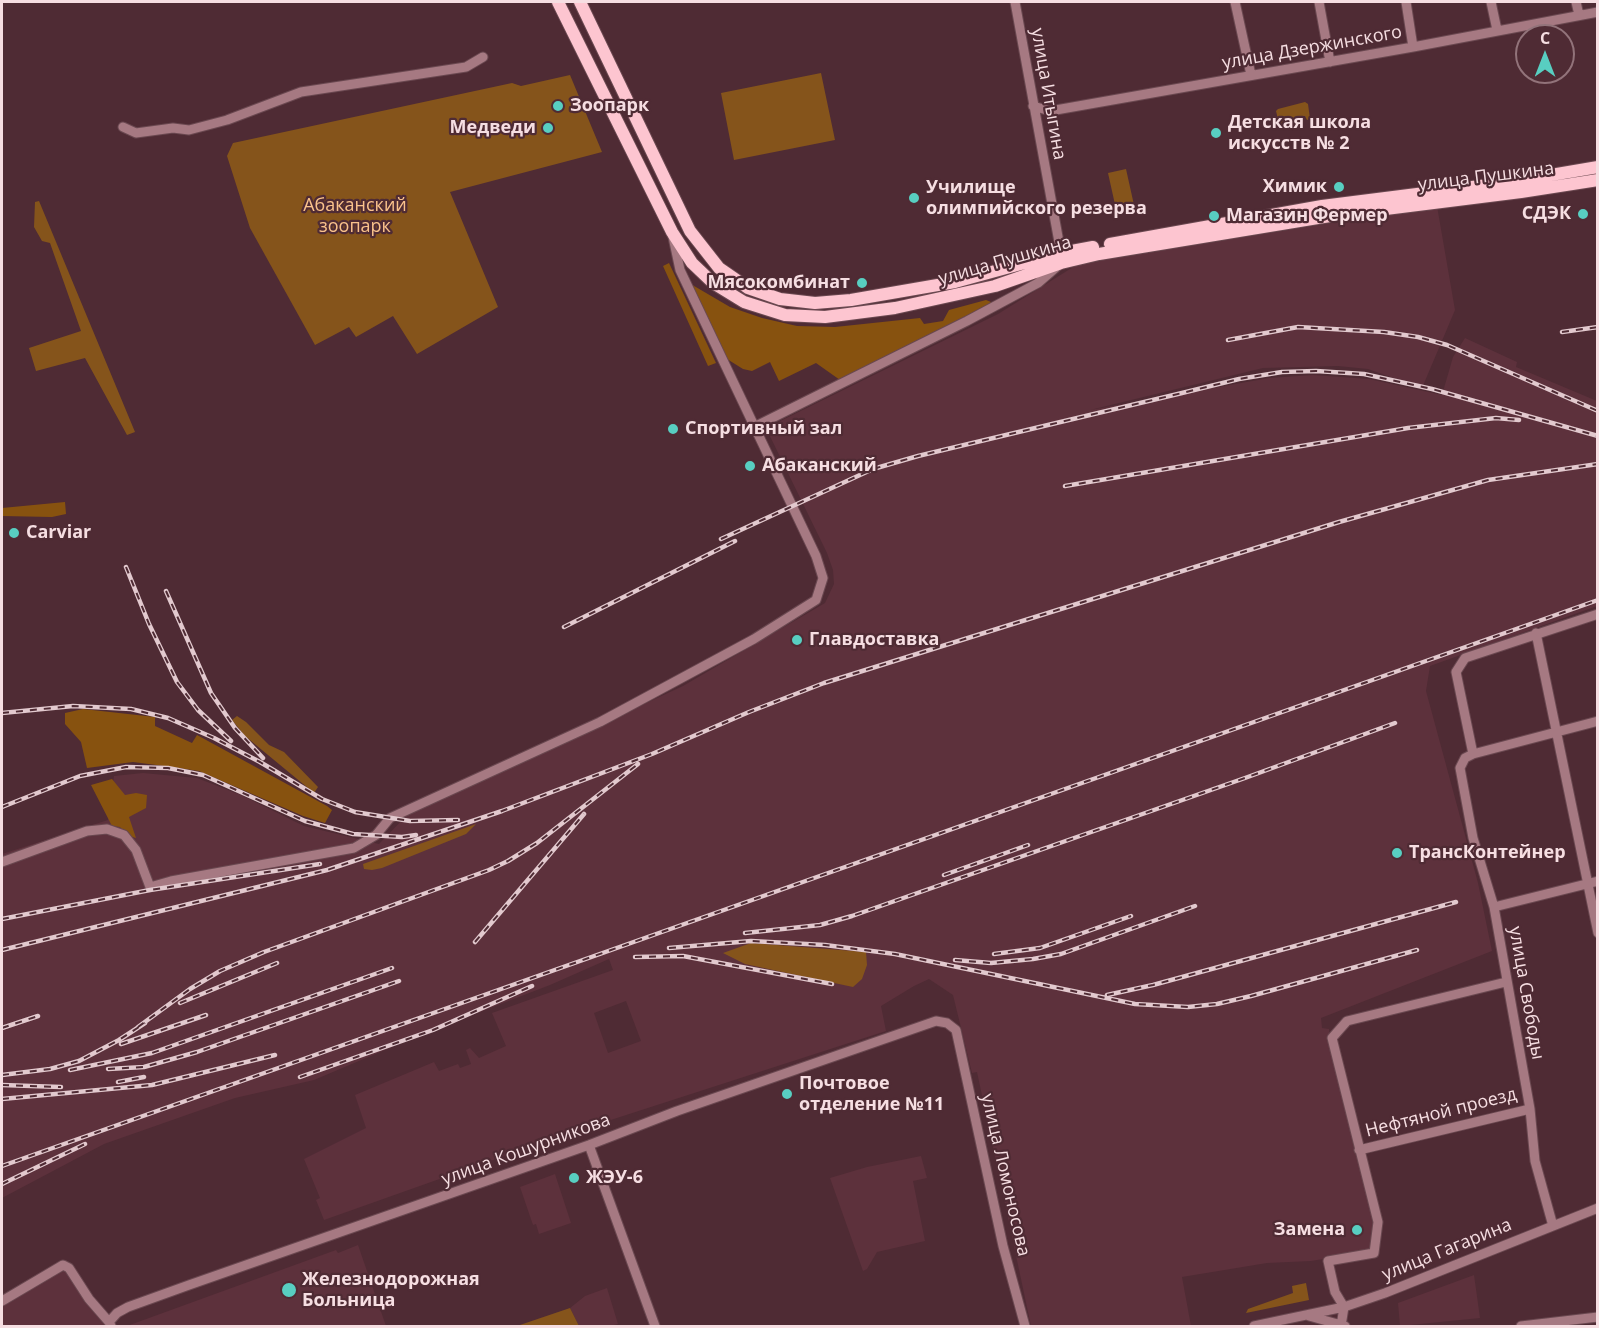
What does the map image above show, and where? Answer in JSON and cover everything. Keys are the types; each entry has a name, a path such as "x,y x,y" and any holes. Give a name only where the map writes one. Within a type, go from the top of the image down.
{"main road":[{"name":"улица Пушкина","path":"558,2 620,122 672,232 692,263 713,283 744,302 785,315 825,317 895,308 994,286 1061,258 1330,216 1598,180"},
{"name":"улица Пушкина","path":"580,2 690,231 719,268 748,288 780,299 815,303 851,300 955,282 1145,237 1322,206 1504,183 1598,167"}],"street":[{"name":"улица Итыгина","path":"1015,2 1061,258"},
{"path":"1235,2 1251,75"},
{"path":"1319,2 1330,62"},
{"path":"1406,2 1413,47"},
{"path":"1491,2 1497,30"},
{"path":"1576,2 1579,15"},
{"name":"улица Дзержинского","path":"1033,106 1050,111 1598,12"},
{"path":"123,127 136,133 173,128 189,130 227,120 301,92 466,67 483,57"},
{"path":"2,862 87,831 107,829 124,835 136,850 150,887 171,881 354,848 376,835 390,818 600,722 753,639 816,600 823,578 816,556 680,270 672,232"},
{"path":"754,427 1038,283 1061,258"},
{"path":"1598,614 1465,658 1456,672 1473,754 1598,721"},
{"path":"1536,633 1586,884 1598,933"},
{"name":"улица Свободы","path":"1473,754 1465,758 1460,768 1473,838 1494,907 1530,1109 1535,1161 1553,1226"},
{"path":"1494,907 1598,881"},
{"name":"Нефтяной проезд","path":"1344,1307 1335,1292 1328,1261 1374,1253 1377,1222 1332,1038 1347,1021 1506,982"},
{"name":"улица Кошурникова","path":"110,1324 117,1313 128,1307 189,1284 588,1145 916,1027 936,1021 947,1023 956,1030"},
{"name":"улица Ломоносова","path":"956,1030 1003,1246 1025,1326"},
{"name":"Нефтяной проезд","path":"1359,1150 1530,1109"},
{"path":"588,1145 655,1326"},
{"name":"улица Гагарина","path":"1254,1326 1312,1317 1385,1293 1598,1208"},
{"path":"2,1301 63,1265 69,1268 89,1299 110,1324"},
{"path":"1312,1317 1344,1326 1344,1307"},
{"path":"1312,1317 1324,1326"},
{"path":"1521,1326 1598,1317"}],"shaded area":[{"path":"1437,206 1455,310 1422,388 1368,369 1338,366 1263,368 1090,410 1269,378 1313,375 1369,379 1442,395 1453,357 1465,338 1517,362 1516,367 1597,401 1597,606 1430,666 1426,691 1478,883 1492,951 1321,1018 1322,1028 1329,1029 1332,1055 1375,1222 1372,1251 1311,1261 1267,1263 1182,1277 1191,1326 1031,1326 977,1072 972,1073 953,995 929,979 881,1006 886,1031 555,1138 324,1220 316,1200 320,1198 304,1159 366,1128 355,1095 434,1062 439,1071 458,1064 460,1068 471,1064 466,1050 470,1048 479,1058 506,1046 492,1013 613,970 609,959 314,1080 235,1098 104,1144 2,1198 2,854 108,820 114,776 143,773 197,778 241,795 304,826 379,844 409,813 683,686 825,603 834,584 833,570 827,553 766,428 998,314 1078,264","holes":["626,1001 641,1041 608,1053 594,1013"]},
{"path":"669,263 716,363 708,366 663,266"},
{"path":"689,283 730,307 762,318 797,326 835,327 920,318 924,324 943,321 949,310 986,300 991,302 990,305 840,380 816,363 779,381 770,362 752,371 743,369 727,359"},
{"path":"65,502 66,514 52,517 2,516 2,508"},
{"path":"83,709 155,717 155,726 192,743 197,735 332,810 325,823 303,816 199,771 133,762 87,768 81,742 65,724 65,713"},
{"path":"112,779 125,795 136,793 147,795 146,808 129,817 136,838 126,835 120,827 112,826 91,785"},
{"path":"921,1156 927,1178 913,1181 925,1241 877,1252 867,1269 863,1271 830,1178 867,1167"},
{"path":"555,1174 571,1223 539,1234 536,1224 533,1225 520,1187"},
{"name":"Железнодорожная Больница","path":"358,1245 386,1326 127,1326 336,1250 338,1253"},
{"path":"64,1268 105,1326 2,1326 2,1301"},
{"path":"1474,1275 1480,1318 1400,1326 1398,1303"},
{"path":"607,1288 618,1324 579,1326 570,1308 585,1296"}],"green space":[{"path":"821,73 835,140 734,160 721,93"},
{"name":"Абаканский зоопарк","path":"570,75 602,152 450,192 498,307 417,354 393,316 356,337 349,327 315,345 250,228 227,156 233,143 512,83 521,86"},
{"path":"1305,102 1308,104 1310,119 1307,120 1305,116 1302,116 1283,121 1281,125 1279,123 1276,111 1278,109"},
{"path":"1126,169 1134,205 1116,209 1108,173"},
{"path":"39,201 135,432 127,435 85,358 36,371 29,348 81,331 50,243 42,241 34,227 35,202"},
{"path":"237,716 269,745 284,752 318,787 314,793 245,736 232,720"},
{"path":"476,824 466,834 382,868 364,869 363,864"},
{"path":"751,943 866,952 867,965 862,979 853,987 745,964 723,953"},
{"path":"1306,1283 1309,1300 1246,1313 1248,1309 1293,1293 1292,1286"},
{"path":"570,1308 579,1326 517,1326"}],"railway":[{"path":"1228,340 1298,327 1384,332 1418,337 1447,345 1598,411"},
{"path":"1562,332 1598,327"},
{"path":"721,539 873,469 918,456 1239,379 1282,372 1316,371 1364,374 1432,389 1598,436"},
{"path":"1065,486 1408,428 1496,418 1519,420"},
{"path":"2,950 327,870 502,811 652,754 749,712 824,683 1339,522 1488,480 1598,464"},
{"path":"564,627 735,541"},
{"path":"126,567 149,624 177,682 198,710 231,741"},
{"path":"166,591 211,693 235,728 263,758"},
{"path":"2,1166 1598,600"},
{"path":"2,713 73,706 131,709 168,718 214,738 322,799 355,812 410,821 458,820"},
{"path":"745,933 820,925 852,916 1395,723"},
{"path":"138,1027 190,989 220,971 264,952 508,861 537,843 638,764"},
{"path":"2,807 80,776 126,767 168,768 203,775 305,821 353,834 402,837 416,835"},
{"path":"475,942 584,814"},
{"path":"944,875 1028,845"},
{"path":"2,919 150,890 320,864"},
{"path":"1107,995 1153,985 1456,902"},
{"path":"955,960 991,963 1061,954 1195,906"},
{"path":"994,954 1040,948 1131,916"},
{"path":"669,948 751,941 825,945 895,954 1135,1004 1188,1007 1217,1004 1251,996 1417,950"},
{"path":"635,957 683,956 832,984"},
{"path":"180,1003 277,963"},
{"path":"70,1070 152,1053 392,968"},
{"path":"108,1069 144,1067 197,1052 399,981"},
{"path":"300,1077 433,1030 532,986"},
{"path":"121,1044 206,1015"},
{"path":"2,1028 38,1016"},
{"path":"2,1075 50,1069 79,1061 145,1023"},
{"path":"2,1099 152,1085 275,1055"},
{"path":"118,1082 144,1077"},
{"path":"2,1085 61,1087"},
{"path":"2,1184 85,1144"}],"place":[{"name":"Зоопарк","path":"558,106"},
{"name":"Медведи","path":"548,128"},
{"name":"Детская школа искусств № 2","path":"1216,133"},
{"name":"Химик","path":"1339,187"},
{"name":"Училище олимпийского резерва","path":"914,198"},
{"name":"СДЭК","path":"1583,214"},
{"name":"Магазин Фермер","path":"1214,216"},
{"name":"Мясокомбинат","path":"862,283"},
{"name":"Спортивный зал","path":"673,429"},
{"name":"Абаканский","path":"750,466"},
{"name":"Carviar","path":"14,533"},
{"name":"Главдоставка","path":"797,640"},
{"name":"ТрансКонтейнер","path":"1397,853"},
{"name":"Почтовое отделение №11","path":"787,1094"},
{"name":"ЖЭУ-6","path":"574,1178"},
{"name":"Замена","path":"1357,1230"},
{"name":"Железнодорожная Больница","path":"289,1290"}]}
